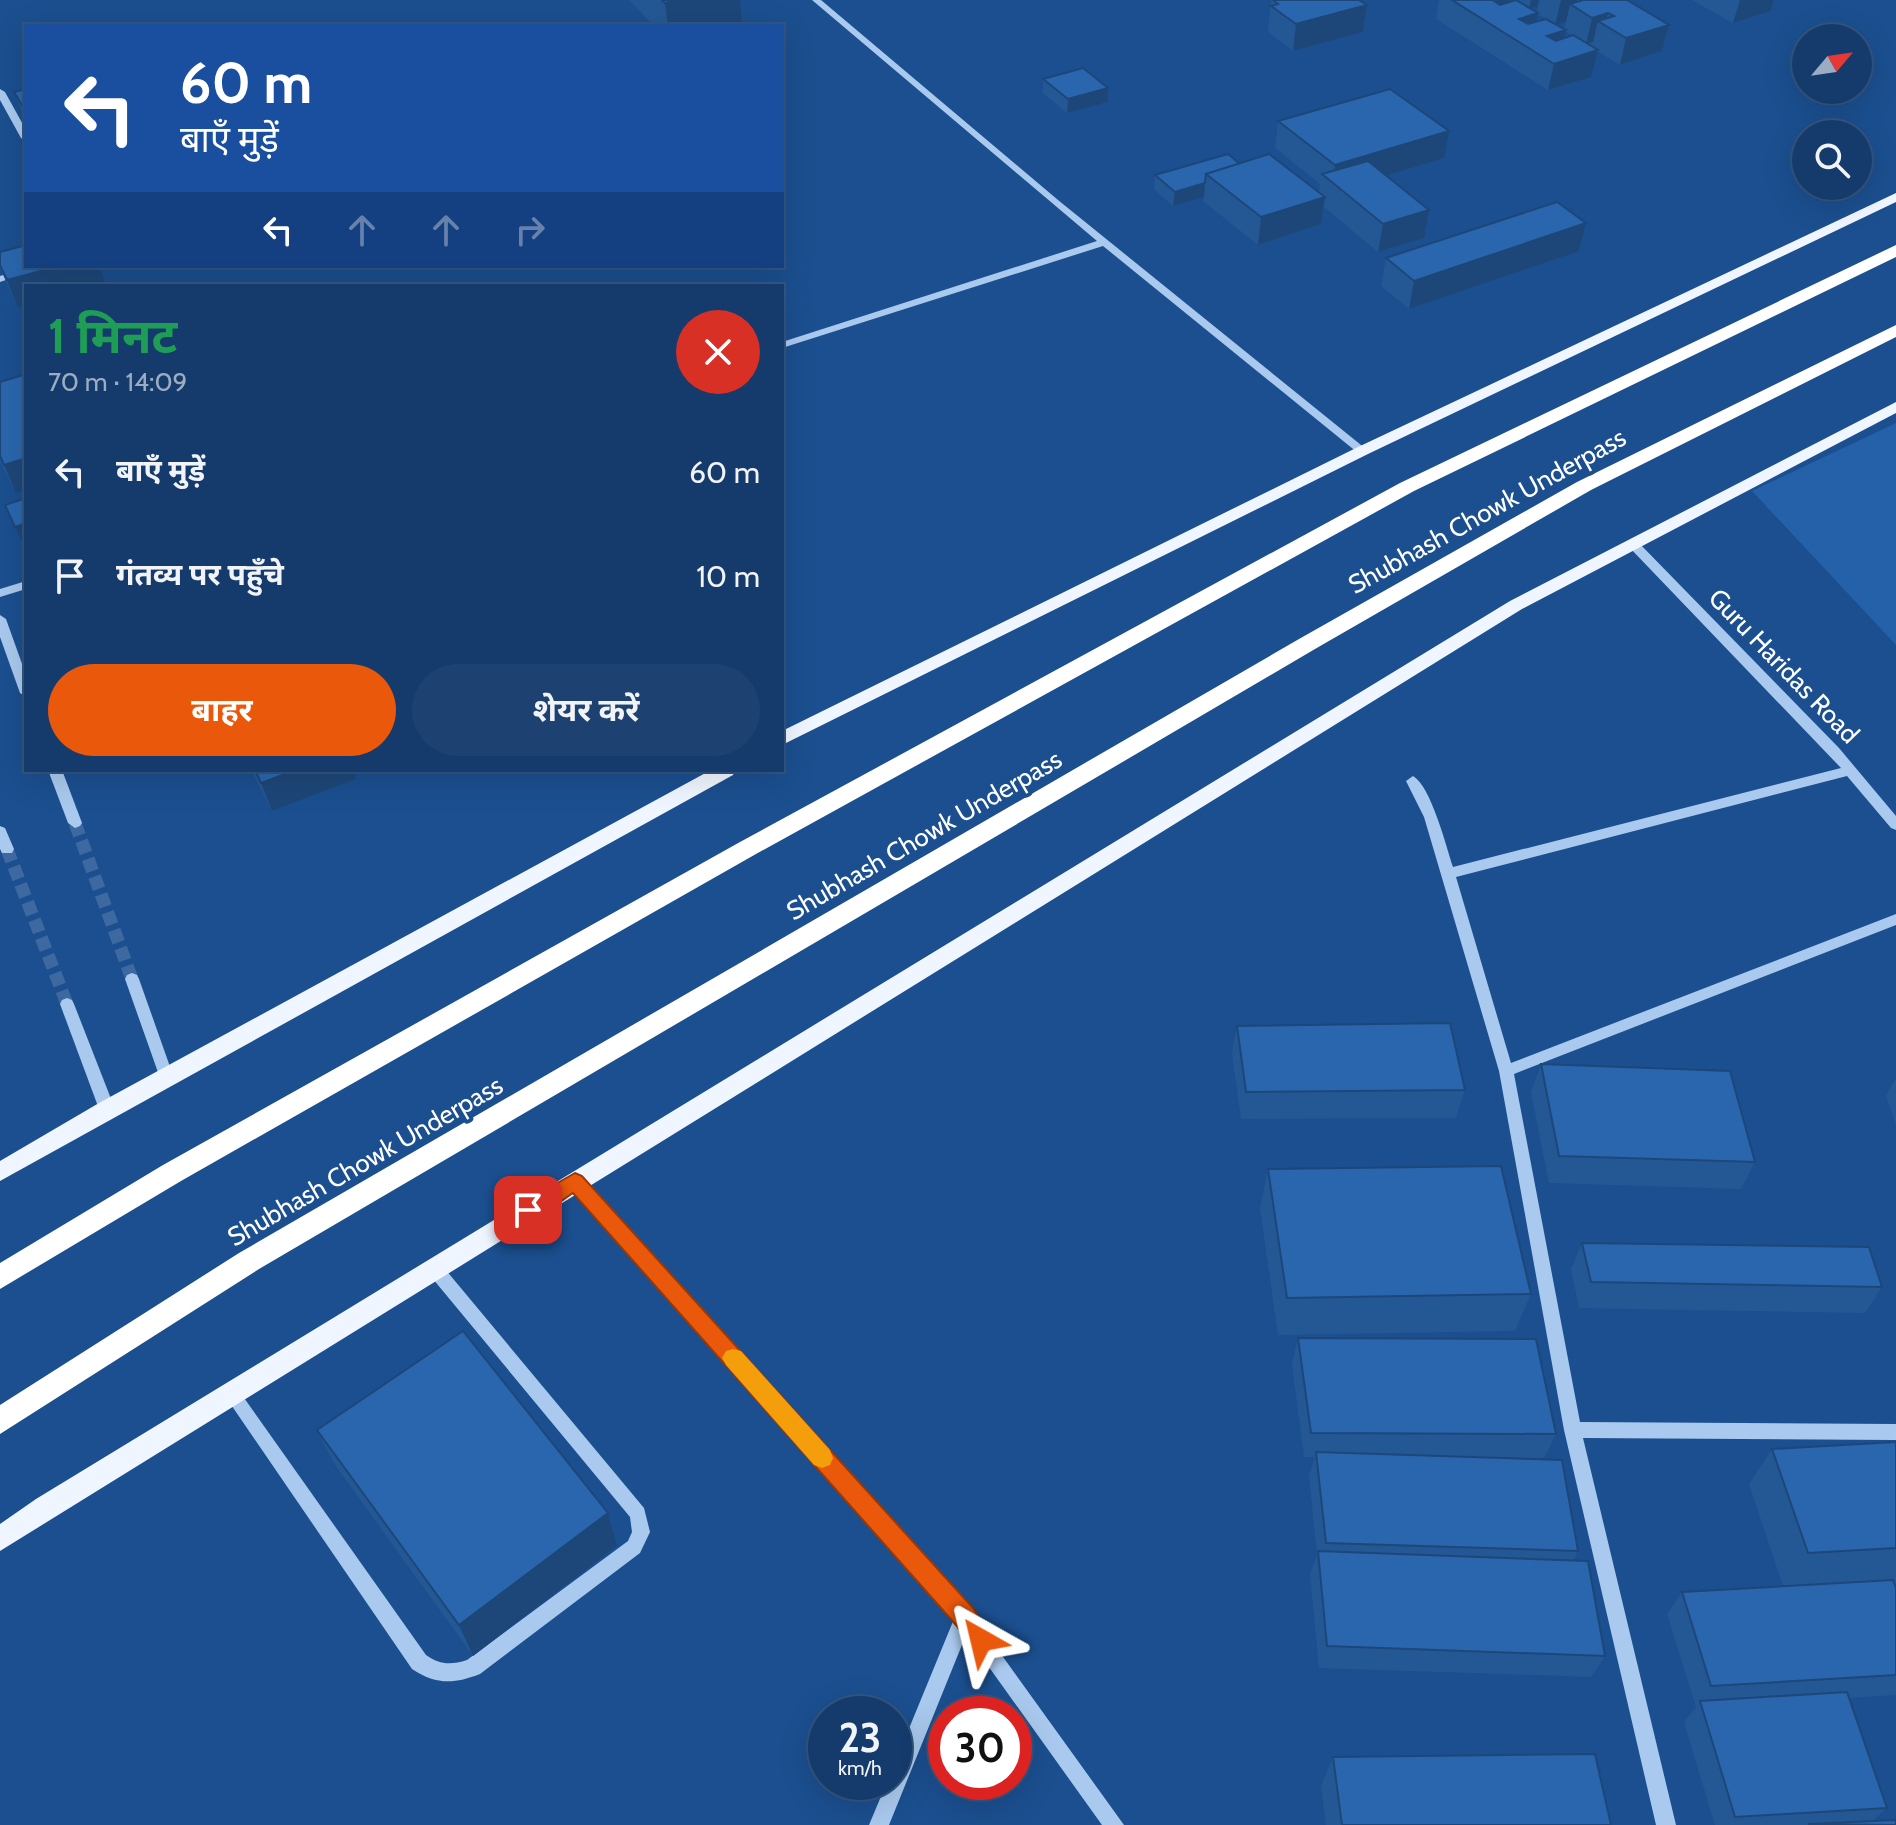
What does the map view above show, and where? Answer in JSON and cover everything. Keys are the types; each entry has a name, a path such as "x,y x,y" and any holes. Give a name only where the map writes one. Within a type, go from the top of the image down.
{"highway":[{"name":"Shubhash Chowk Underpass","path":"0,1277 172,1173 748,848 1407,487 1896,250"},
{"name":"Shubhash Chowk Underpass","path":"0,1421 249,1261 1307,644 1584,486 1896,330"}],"main road":[{"path":"784,738 1362,451 1896,197"},
{"path":"0,1539 45,1507 1516,605 1896,407"},
{"path":"0,1172 107,1109 722,772"}],"street":[{"path":"816,0 1105,242 1362,451"},
{"path":"0,92 24,134"},
{"path":"784,344 1105,242"},
{"path":"0,279 36,268"},
{"name":"Guru Haridas Road","path":"1633,544 1851,770 1896,825"},
{"path":"0,593 24,586"},
{"path":"0,619 24,687"},
{"path":"1447,874 1851,770"},
{"path":"56,772 75,823"},
{"path":"1413,781 1431,817 1506,1071 1573,1430 1666,1825"},
{"path":"0,831 7,849"},
{"path":"1506,1071 1896,919"},
{"path":"132,979 167,1078"},
{"path":"67,1004 107,1109"},
{"path":"575,1182 964,1617 1114,1825"},
{"path":"231,1393 419,1662 434,1674 452,1676 473,1667 634,1547 641,1532 638,1514 434,1268"},
{"path":"1573,1430 1896,1432"},
{"path":"879,1825 964,1617"}],"shaded area":[{"path":"1896,423 1896,645 1752,491"}],"building":[{"path":"1273,0 1359,0 1367,5 1296,24 1271,6 1278,4"},
{"path":"1452,0 1498,0 1494,1 1500,5 1516,0 1538,13 1519,19 1528,24 1546,19 1566,30 1547,36 1556,41 1573,35 1598,50 1554,64"},
{"path":"1583,0 1627,0 1669,25 1626,38 1598,21 1614,16 1608,13 1592,18 1570,4"},
{"path":"1083,68 1108,88 1068,99 1043,79"},
{"path":"1390,89 1449,131 1335,165 1278,121"},
{"path":"24,90 24,109 14,92"},
{"path":"1228,154 1240,164 1206,174 1205,183 1175,192 1155,175"},
{"path":"1269,154 1325,197 1261,217 1206,174"},
{"path":"1368,161 1429,210 1383,224 1322,174"},
{"path":"1557,202 1586,223 1414,281 1386,258"},
{"path":"24,246 24,268 52,268 7,280 0,265 0,252"},
{"path":"24,375 24,459 4,465 0,456 0,382"},
{"path":"24,499 24,524 15,527 5,505"},
{"path":"256,772 291,772 261,783"},
{"path":"1450,1023 1465,1090 1246,1092 1237,1026"},
{"path":"1541,1064 1730,1071 1755,1162 1559,1156"},
{"path":"1501,1166 1531,1294 1287,1298 1268,1169"},
{"path":"1582,1243 1869,1247 1882,1287 1591,1282"},
{"path":"463,1331 608,1513 459,1625 317,1430"},
{"path":"1298,1338 1536,1339 1556,1434 1311,1433"},
{"path":"1896,1442 1896,1548 1808,1553 1772,1449"},
{"path":"1316,1452 1562,1460 1578,1551 1326,1543"},
{"path":"1318,1551 1588,1561 1605,1656 1327,1646"},
{"path":"1893,1580 1896,1588 1896,1675 1711,1686 1682,1592"},
{"path":"1847,1692 1887,1808 1735,1817 1700,1701"},
{"path":"1595,1754 1611,1825 1342,1825 1333,1757"},
{"path":"1896,1820 1896,1825 1808,1824"}],"tunnel":[{"path":"75,823 132,979"},
{"path":"7,849 67,1004"}],"slow traffic":[{"path":"733,1358 822,1458"}],"route":[{"path":"528,1210 575,1182 964,1617 981,1640"}]}
